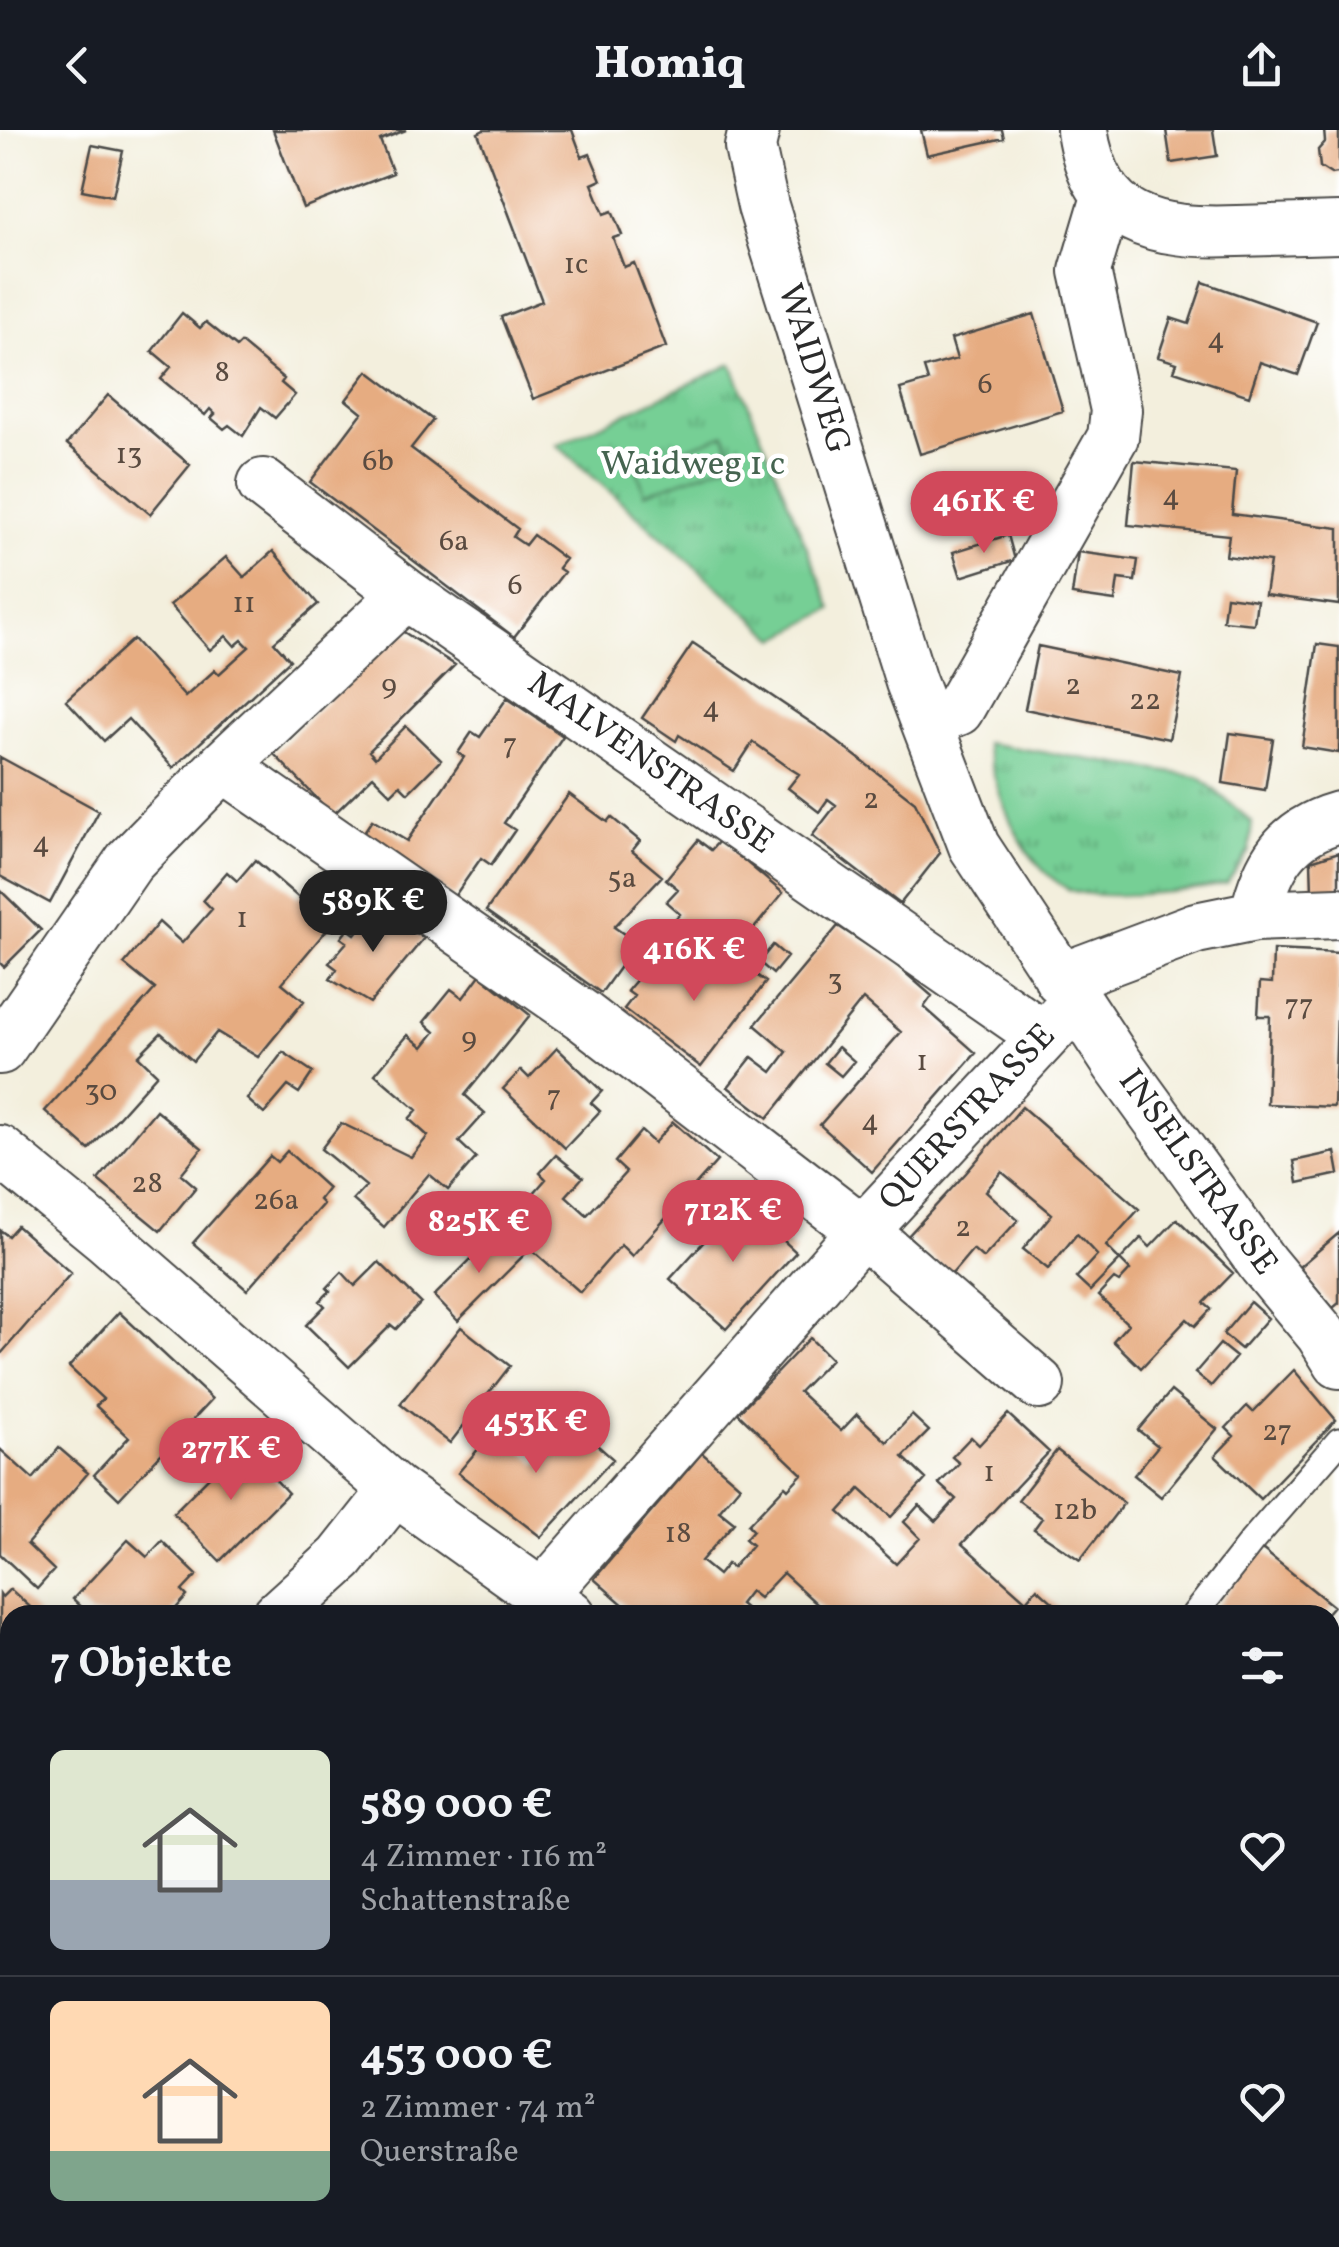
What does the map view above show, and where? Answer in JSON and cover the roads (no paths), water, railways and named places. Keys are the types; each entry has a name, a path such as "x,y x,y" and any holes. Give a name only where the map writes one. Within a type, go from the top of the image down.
{"street":[{"name":"WAIDWEG","path":"754,130 750,147 763,206 905,663 974,846 1060,1006"},
{"path":"1082,130 1093,174 1107,197 1130,216 1155,227 1183,232 1339,228"},
{"path":"926,720 958,710 1113,438 1116,410 1084,271 1107,197"},
{"name":"MALVENSTRASSE","path":"262,484 406,594 1060,1006"},
{"path":"0,1050 130,862 223,766 406,594"},
{"path":"223,766 582,1015 863,1230 1040,1384"},
{"path":"1255,916 1267,878 1290,840 1314,824 1339,816"},
{"path":"1060,1006 1196,928 1255,916 1339,913"},
{"name":"QUERSTRASSE","path":"556,1604 863,1230 1060,1006"},
{"name":"INSELSTRASSE","path":"1060,1006 1321,1334 1339,1364"},
{"path":"0,1151 106,1238 395,1490 556,1604"},
{"path":"289,1605 341,1558 395,1490"}],"lane":[{"path":"1202,1605 1339,1441"}],"park label":[{"name":"Waidweg 1 c","path":"693,465"}]}
